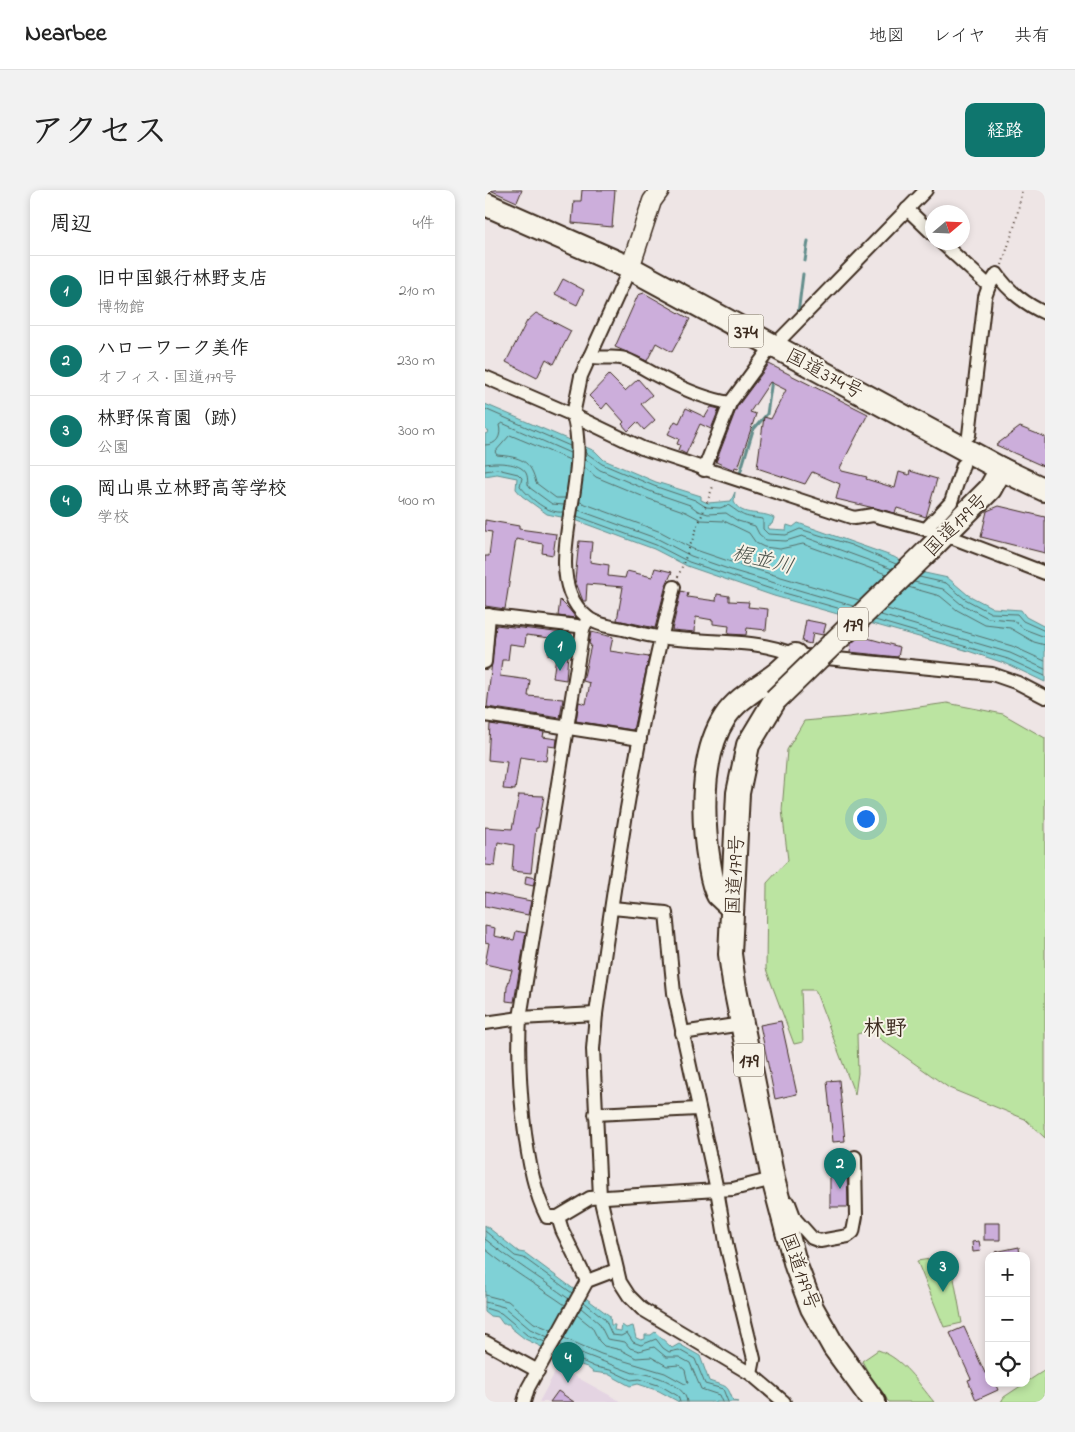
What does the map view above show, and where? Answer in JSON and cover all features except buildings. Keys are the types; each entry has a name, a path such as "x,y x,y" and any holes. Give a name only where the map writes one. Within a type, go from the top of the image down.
{"highway":[{"name":"国道374号","path":"485,204 630,268 1001,468"},
{"path":"1001,468 1045,490"},
{"name":"国道179号","path":"874,1402 834,1347 812,1308 793,1257 773,1179 730,954 737,793 748,745 775,700 930,536 990,489 1001,468"},
{"path":"732,908 719,895 713,881 705,838 704,804 713,743 725,718 739,699 788,666 795,655"}],"street":[{"path":"660,190 652,201 630,268 581,376 573,415 577,428 578,449 565,577 570,593 585,624 520,1018 518,1053 533,1179 547,1217 558,1217 583,1202 600,1197 717,1190 773,1179 784,1193 795,1219 812,1238 820,1241 848,1236 853,1232 856,1216 855,1157"},
{"path":"704,470 730,403 750,374 926,190"},
{"path":"907,209 925,226"},
{"path":"950,250 989,286"},
{"path":"969,435 985,297 989,286 997,274 1003,283 1022,300 1045,313"},
{"path":"590,356 599,360 618,357 627,360 702,396 730,403"},
{"path":"485,377 573,415 642,448 854,518 873,515 930,536 951,502 963,465"},
{"path":"956,539 1045,573"},
{"path":"674,587 639,739 596,1014 593,1049 600,1197 616,1270 629,1296 642,1309 751,1374 784,1402"},
{"path":"485,662 487,615 577,626 585,624 608,626 661,638 774,646 795,655 992,674 1018,683 1045,696"},
{"path":"485,716 639,739"},
{"path":"612,908 666,913 674,993 717,1190 727,1248 754,1359 751,1374"},
{"path":"485,1022 596,1014"},
{"path":"682,1033 742,1024"},
{"path":"595,1114 698,1109"},
{"path":"558,1217 585,1284"},
{"path":"524,1402 540,1367 585,1284 616,1270"},
{"path":"485,1342 540,1367"}],"path":[{"path":"997,274 1010,246 1022,190"},
{"path":"681,569 715,481"}],"shaded area":[{"path":"558,1367 622,1402 539,1402"}],"green space":[{"path":"947,703 1003,714 1045,738 1045,1138 1025,1119 949,1088 869,1031 857,1034 858,1073 855,1095 815,990 801,990 803,1042 794,1044 766,969 767,883 788,860 782,810 787,750 804,721 849,717"},
{"path":"950,1256 962,1323 944,1327 917,1261"},
{"path":"878,1350 902,1365 934,1402 889,1402 876,1387 862,1361"},
{"path":"1045,1370 1045,1402 1001,1402 1004,1397 1019,1387 1030,1387 1030,1380"}],"water":[{"name":"梶並川","path":"485,404 595,451 604,460 656,482 701,496 701,500 708,503 731,501 735,492 734,502 737,507 747,512 763,514 774,518 772,524 768,526 769,529 786,530 787,525 793,527 798,523 894,557 920,572 948,578 968,595 993,608 1021,610 1026,617 1045,627 1045,682 1007,664 965,650 774,596 687,566 654,549 575,520 547,514 522,496 516,489 517,478 497,474 485,476 485,434 489,432 485,429"},
{"path":"485,1225 519,1252 525,1253 610,1316 611,1325 615,1325 614,1330 621,1331 622,1325 626,1328 633,1326 636,1338 641,1340 645,1339 645,1335 651,1335 655,1332 672,1348 679,1344 700,1356 709,1381 725,1386 733,1401 738,1402 679,1402 659,1391 638,1384 630,1386 608,1374 593,1372 587,1367 562,1359 525,1339 511,1328 509,1324 503,1324 498,1317 490,1316 485,1312"}],"waterway":[{"path":"805,261 808,241"},
{"path":"798,314 803,274"},
{"path":"740,473 753,430 767,414 772,380"}],"place":[{"name":"旧中国銀行林野支店","path":"560,671"},
{"name":"ハローワーク美作","path":"840,1189"},
{"name":"林野保育園（跡）","path":"943,1292"},
{"name":"岡山県立林野高等学校","path":"568,1383"}],"district":[{"name":"林野","path":"885,1027"}]}
